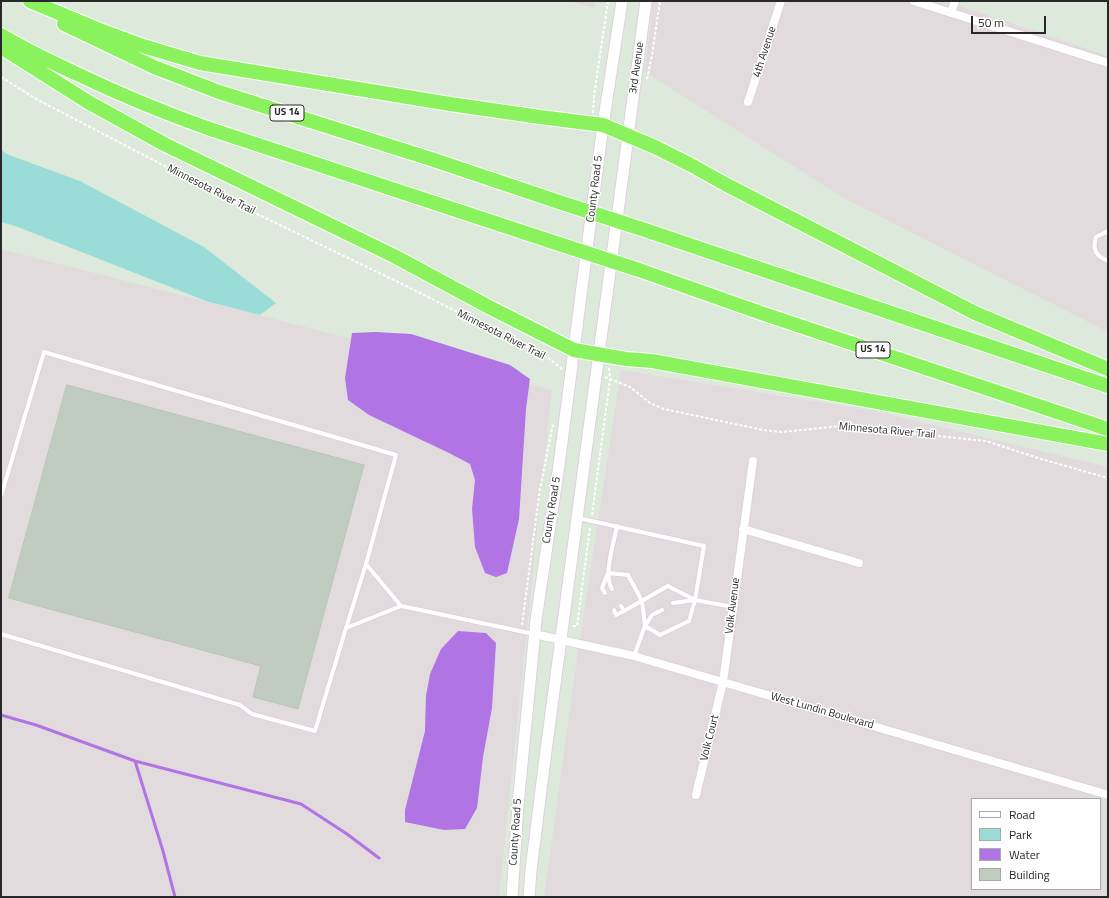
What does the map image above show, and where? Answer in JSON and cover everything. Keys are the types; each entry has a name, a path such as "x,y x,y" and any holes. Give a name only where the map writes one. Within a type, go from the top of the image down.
{"highway":[{"name":"US 14","path":"21,1 78,32 119,51 154,67 212,89 434,160 1108,386"},
{"path":"30,1 137,44 200,64 465,106 603,125 691,165 975,313 1108,369"},
{"name":"US 14","path":"1,35 23,49 122,95 157,110 210,129 639,270 764,314 1108,429"},
{"path":"1,47 88,102 164,144 394,256 489,307 574,350 626,359 652,361 1108,444"}],"street":[{"path":"603,125 622,1"},
{"name":"3rd Avenue","path":"628,136 646,1"},
{"name":"4th Avenue","path":"748,102 781,1"},
{"path":"914,1 1108,63"},
{"path":"951,14 955,1"},
{"name":"County Road 5","path":"512,897 518,805 534,634 559,465 603,125"},
{"name":"County Road 5","path":"529,897 531,870 561,639 628,136"},
{"name":"Volk Avenue","path":"724,682 753,461"},
{"path":"743,529 859,563"},
{"name":"West Lundin Boulevard","path":"534,634 634,656 1108,795"},
{"name":"Volk Court","path":"696,795 724,682"}],"lane":[{"path":"1108,231 1096,237 1094,246 1097,254 1108,261"},
{"path":"1,496 44,352 396,455 366,564 316,731 252,714 240,705 1,634"},
{"path":"578,518 704,546 695,600 689,621 660,635 645,626"},
{"path":"604,593 602,588 608,573 617,526"},
{"path":"366,564 401,606"},
{"path":"608,573 609,584 612,589"},
{"path":"608,573 628,576 642,601 645,626"},
{"path":"614,610 616,615 668,586 695,600 733,608"},
{"path":"673,603 695,600"},
{"path":"346,628 401,606 534,634"},
{"path":"621,606 624,611"},
{"path":"634,656 645,626 652,615 662,610"}],"path":[{"name":"Minnesota River Trail","path":"1,77 38,100 255,213 402,284 547,357 561,369 571,370"},
{"name":"Minnesota River Trail","path":"597,374 630,387 650,403 658,407 763,430 782,432 840,426 970,438 994,443 1041,459 1108,478"}],"shaded area":[{"path":"570,1 595,1 594,8"},
{"path":"653,1 946,1 1108,56 1108,332 845,199 645,72"},
{"path":"1,249 552,390 499,897 1,897"},
{"path":"621,370 875,411 1108,467 1108,897 544,897 577,658"}],"green space":[{"path":"1,150 9,155 80,181 204,247 276,303 260,315 206,301 18,227 1,222"}],"water":[{"path":"375,332 411,334 510,365 530,379 526,409 519,519 507,573 496,577 485,573 475,547 472,509 475,480 470,464 369,415 348,400 345,378 352,333"},
{"path":"458,631 486,633 496,643 492,708 483,757 477,808 465,829 444,830 405,822 405,810 425,731 426,696 430,674 441,649"}],"building":[{"path":"67,385 364,465 298,709 253,697 261,666 9,598"}],"waterway":[{"path":"1,715 36,725 135,761 301,804 347,834 379,858"},
{"path":"135,761 163,851 175,897"}]}
